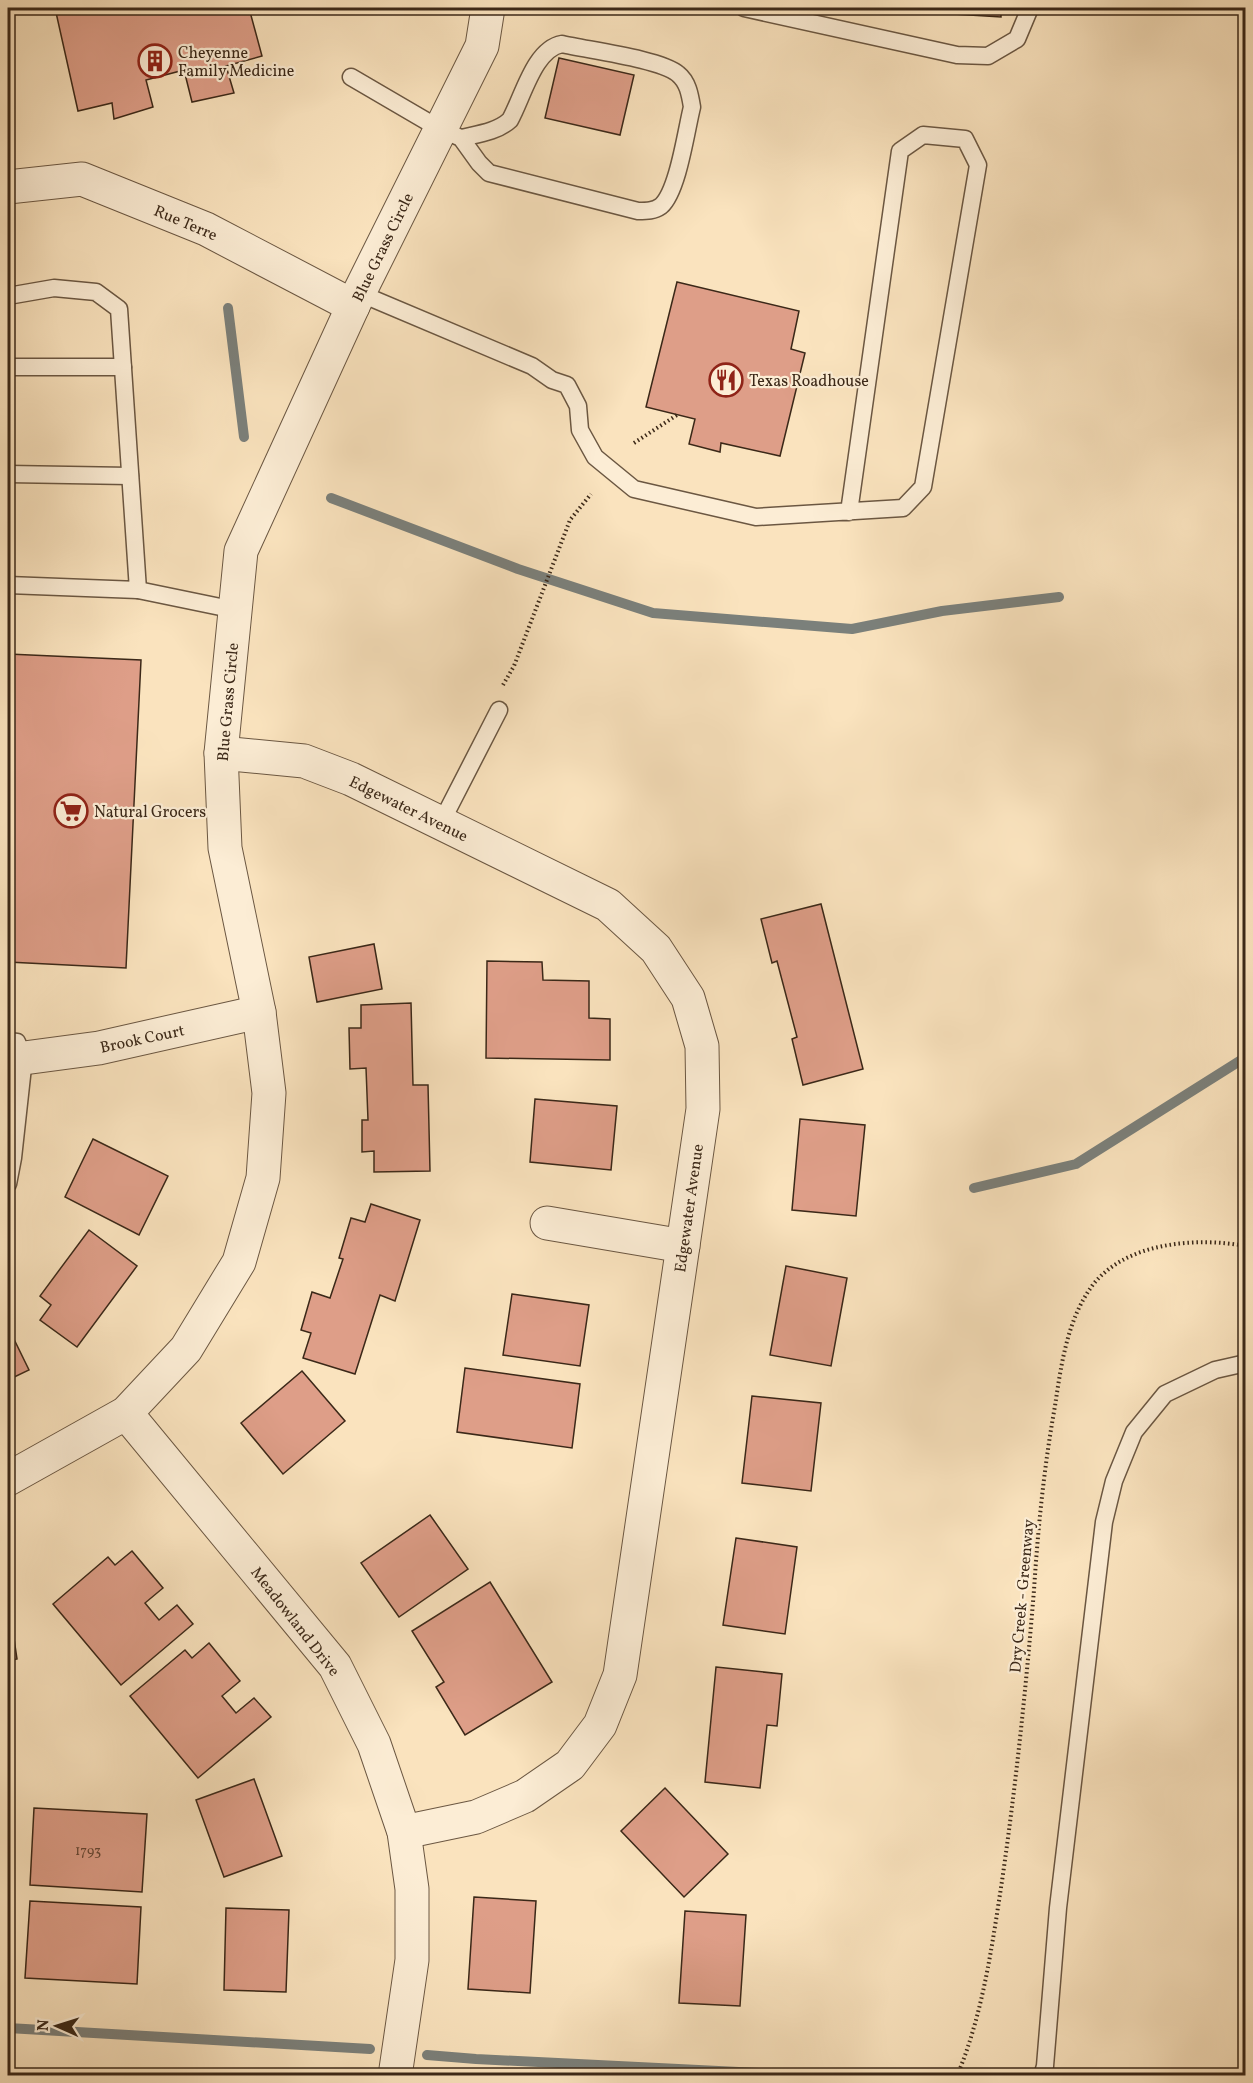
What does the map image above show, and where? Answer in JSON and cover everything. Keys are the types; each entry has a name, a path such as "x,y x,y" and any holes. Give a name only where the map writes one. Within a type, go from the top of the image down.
{"street":[{"name":"Blue Grass Circle","path":"8,1479 126,1413 186,1349 239,1262 263,1178 270,1093 259,1012 225,848 221,753 241,551 356,300 451,134 482,46 488,8"},
{"name":"Rue Terre","path":"8,187 82,179 206,229 356,300"},
{"name":"Edgewater Avenue","path":"221,753 303,761 351,779 608,904 656,949 688,998 702,1046 703,1109 620,1675 600,1725 570,1765 525,1797 476,1817 404,1832"},
{"name":"Brook Court","path":"16,1050 99,1048 259,1012"},
{"path":"547,1223 683,1246"},
{"name":"Meadowland Drive","path":"126,1413 335,1666 374,1744 404,1832 412,1889 411,1960 395,2076"}],"lane":[{"path":"744,8 772,11 957,55 988,56 1017,39 1030,8"},
{"path":"351,77 451,134 489,173 638,211 651,211 660,206 672,193 692,107 685,82 678,73 661,65 562,44 554,46 539,60 510,120 504,126 494,130 451,134"},
{"path":"356,300 532,366 552,380 567,385 578,406 580,430 595,457 634,489 756,517 849,512 903,508 923,487 978,165 965,139 923,135 900,151 849,512"},
{"path":"8,296 54,288 96,292 119,309 138,590"},
{"path":"8,367 123,367"},
{"path":"8,474 130,476"},
{"path":"8,585 138,590 235,610"},
{"path":"441,824 499,710"},
{"path":"8,1184 13,1158 16,1050"},
{"path":"1042,2076 1101,1546 1114,1481 1134,1432 1165,1394 1215,1370 1245,1363"}],"path":[{"path":"634,443 677,415"},
{"path":"502,686 514,666 570,520 591,494"},
{"name":"Dry Creek - Greenway","path":"957,2076 986,1977 996,1917 1020,1742 1038,1527 1048,1448 1061,1368 1078,1309 1093,1285 1110,1270 1129,1258 1174,1244 1202,1242 1245,1246"}],"building":[{"name":"Cheyenne Family Medicine","path":"55,8 249,8 262,56 226,66 234,93 192,102 184,70 146,80 153,107 114,119 112,103 78,111"},
{"path":"855,8 1001,8 1001,17"},
{"path":"559,58 634,75 620,135 545,118"},
{"name":"Texas Roadhouse","path":"677,282 799,311 791,349 805,353 780,456 721,443 720,452 689,444 695,419 646,407"},
{"name":"Natural Grocers","path":"8,654 141,660 126,968 8,962"},
{"path":"821,904 863,1069 803,1085 792,1039 797,1037 777,961 772,963 761,919"},
{"path":"374,944 382,989 317,1002 309,957"},
{"path":"487,961 542,962 543,980 589,981 589,1018 610,1019 610,1060 486,1058"},
{"path":"411,1003 413,1085 428,1085 430,1171 374,1172 374,1151 362,1152 362,1120 368,1120 366,1068 350,1069 349,1028 361,1028 361,1005"},
{"path":"535,1099 617,1106 611,1170 530,1162"},
{"path":"800,1119 865,1125 856,1216 792,1210"},
{"path":"93,1139 168,1176 139,1235 65,1197"},
{"path":"371,1204 420,1220 395,1301 380,1295 355,1374 303,1358 311,1333 301,1330 312,1292 330,1298 343,1259 339,1258 351,1218 365,1222"},
{"path":"89,1230 137,1266 77,1347 40,1320 51,1305 40,1296"},
{"path":"786,1266 847,1278 831,1366 770,1355"},
{"path":"512,1294 589,1305 580,1366 503,1355"},
{"path":"8,1330 29,1370 8,1380"},
{"path":"465,1368 580,1384 572,1448 457,1432"},
{"path":"302,1371 345,1421 283,1474 241,1423"},
{"path":"752,1396 821,1403 811,1491 742,1483"},
{"path":"430,1515 468,1569 399,1617 361,1563"},
{"path":"736,1538 797,1547 785,1634 723,1625"},
{"path":"132,1551 163,1588 145,1603 159,1620 177,1605 193,1624 121,1685 53,1604 108,1557 115,1565"},
{"path":"490,1582 552,1682 465,1735 436,1687 444,1682 412,1631"},
{"path":"8,1598 17,1659 8,1661"},
{"path":"209,1643 240,1681 222,1696 236,1713 254,1698 271,1717 198,1778 130,1696 185,1650 192,1658"},
{"path":"716,1667 782,1674 777,1726 767,1725 760,1788 705,1782"},
{"path":"254,1779 282,1856 224,1877 196,1800"},
{"path":"665,1788 728,1854 684,1897 621,1831"},
{"path":"34,1808 147,1814 142,1892 30,1885"},
{"path":"474,1897 536,1901 530,1993 468,1989"},
{"path":"30,1901 141,1907 137,1984 25,1978"},
{"path":"226,1908 289,1910 286,1992 224,1990"},
{"path":"685,1911 746,1915 740,2006 679,2003"}],"waterway":[{"path":"228,308 244,437"},
{"path":"331,498 518,569 653,613 852,629 942,611 1059,597"},
{"path":"974,1188 1076,1164 1246,1057"},
{"path":"8,2028 370,2049"},
{"path":"427,2055 819,2076"}],"place":[{"name":"Cheyenne Family Medicine","path":"155,61"},
{"name":"Texas Roadhouse","path":"726,380"},
{"name":"Natural Grocers","path":"71,811"}]}
